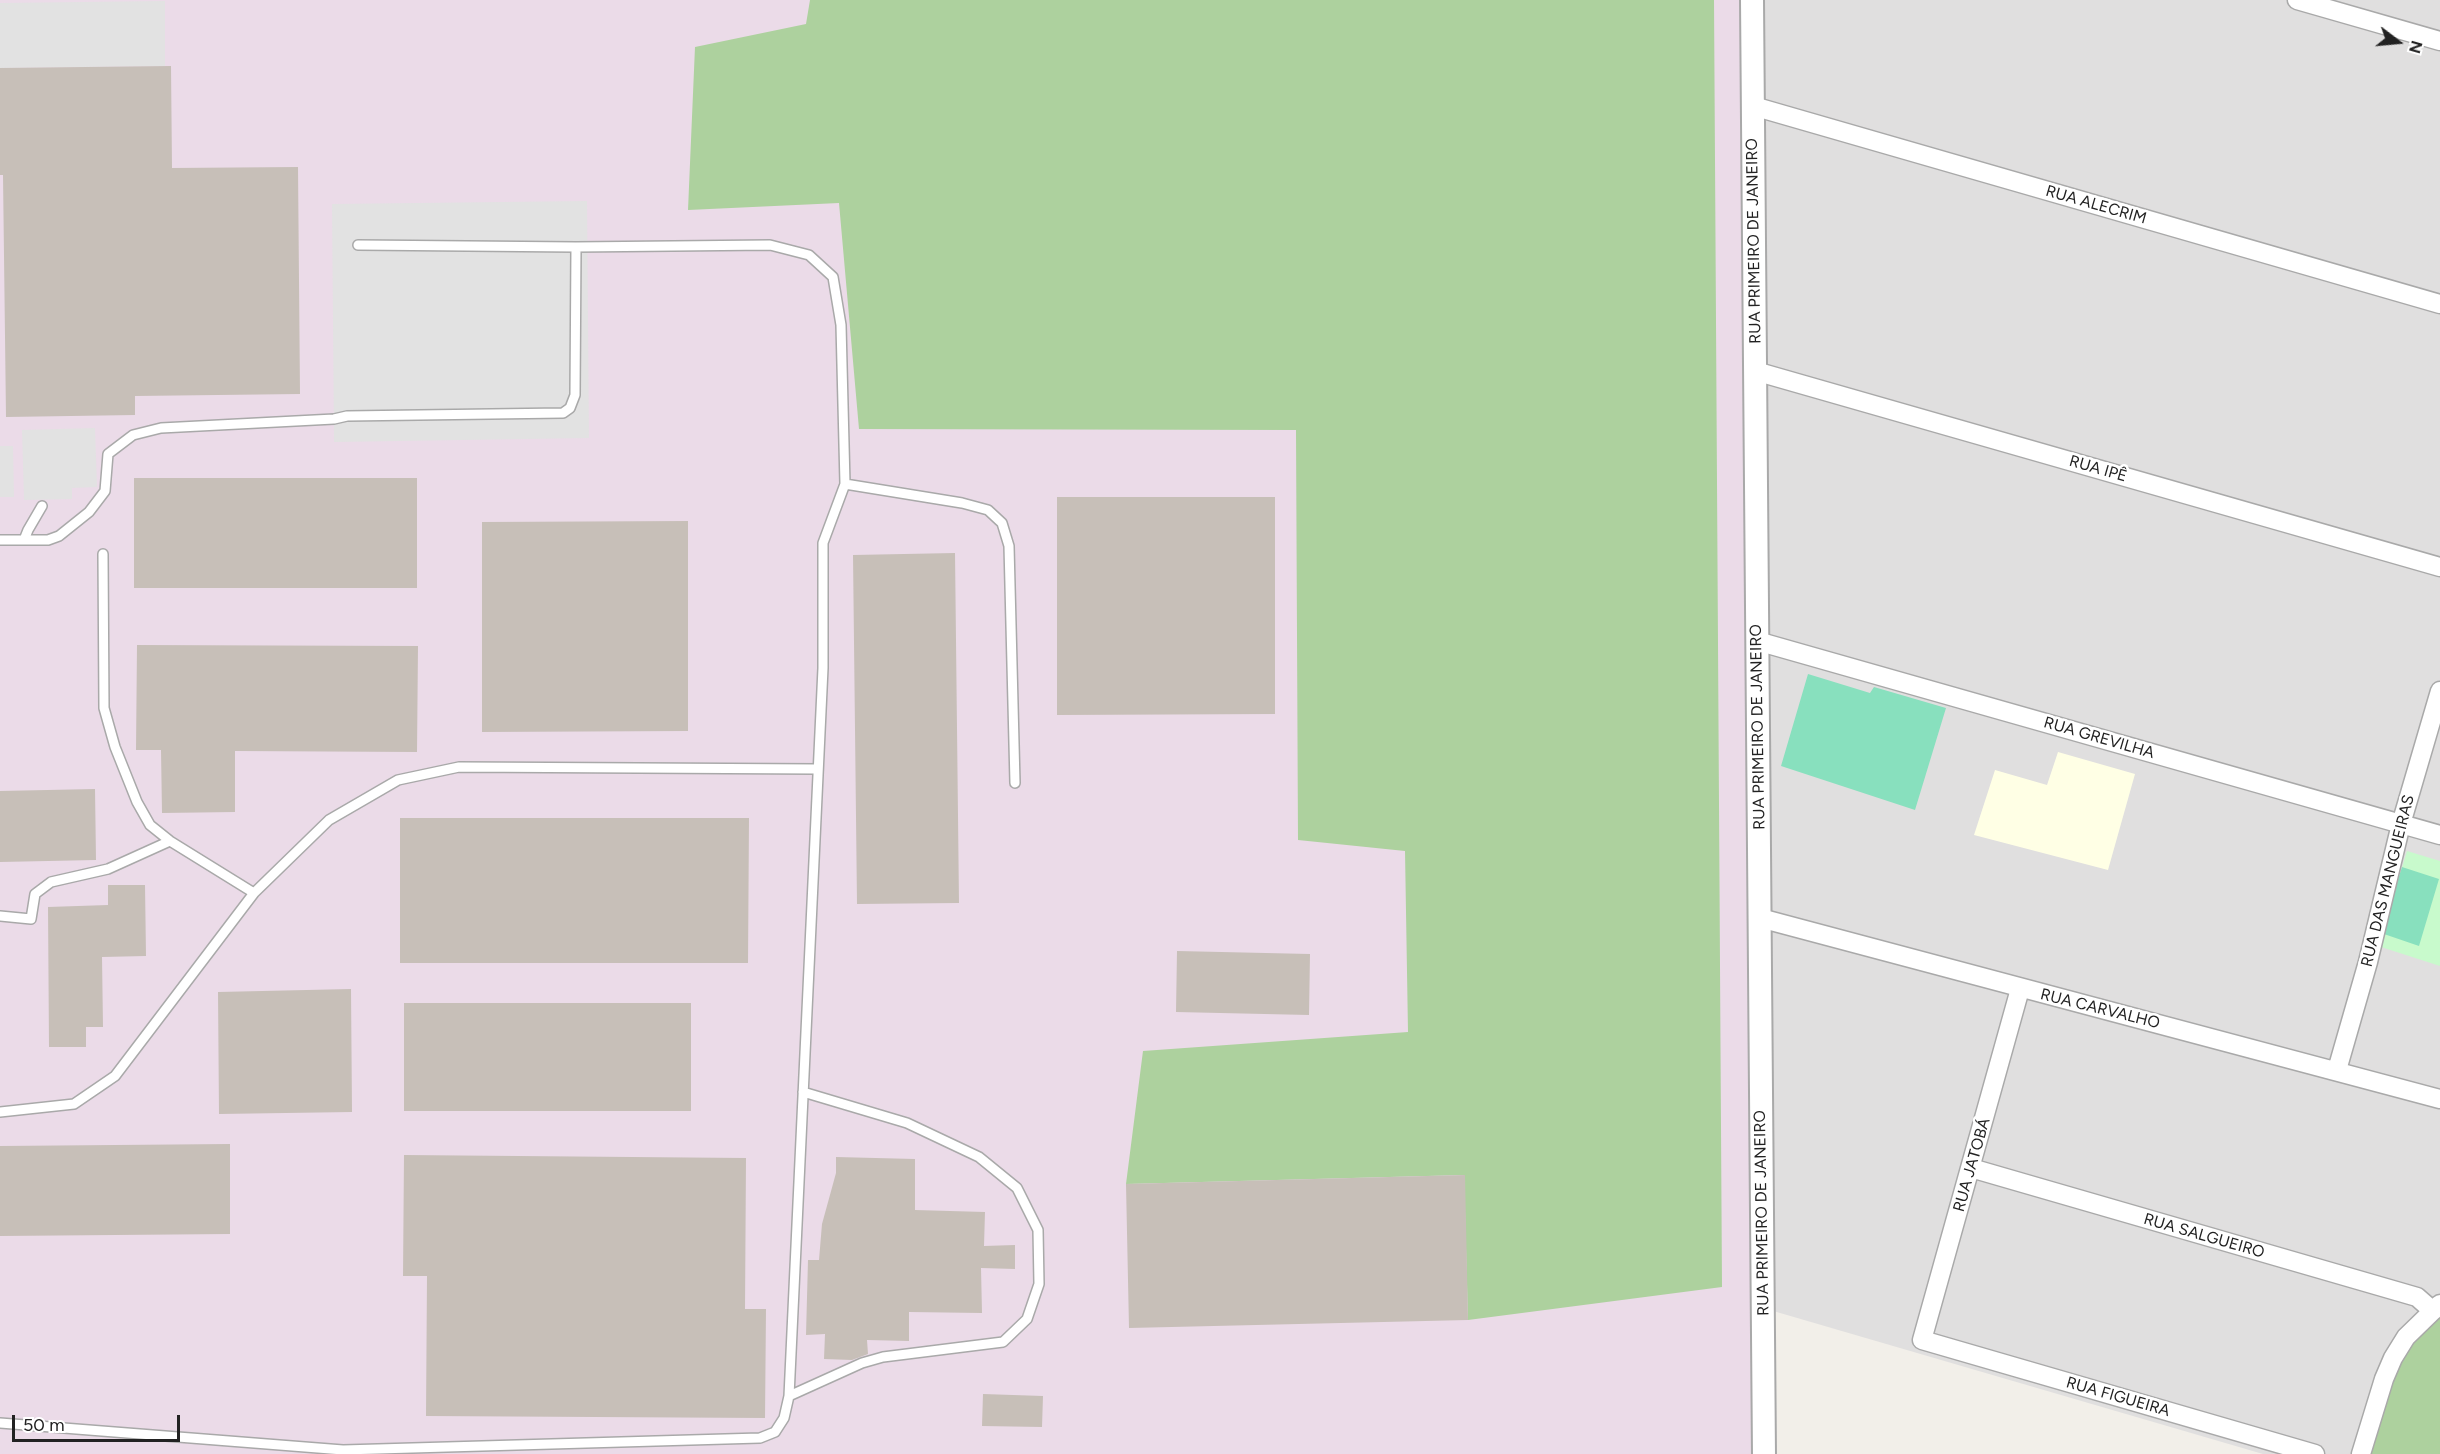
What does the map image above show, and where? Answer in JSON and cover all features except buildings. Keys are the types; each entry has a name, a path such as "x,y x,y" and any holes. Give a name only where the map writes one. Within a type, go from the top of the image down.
{"street":[{"name":"RUA PRIMEIRO DE JANEIRO","path":"1752,0 1764,1454"},
{"path":"2297,0 2440,41"},
{"name":"RUA ALECRIM","path":"1753,106 2440,304"},
{"name":"RUA IPÊ","path":"1755,371 2440,567"},
{"name":"RUA GREVILHA","path":"1757,641 2440,835"},
{"name":"RUA DAS MANGUEIRAS","path":"2337,1070 2368,962 2401,824 2440,691"},
{"name":"RUA CARVALHO","path":"1760,918 2440,1099"},
{"name":"RUA JATOBÁ","path":"1922,1340 2020,989"},
{"name":"RUA SALGUEIRO","path":"1971,1168 2417,1297 2436,1307"},
{"path":"2361,1454 2384,1379 2393,1358 2406,1337 2436,1307"},
{"name":"RUA FIGUEIRA","path":"1922,1340 2315,1454"}],"lane":[{"path":"0,1423 343,1450 760,1438 775,1432 784,1418 789,1396 823,668 823,543 845,484 841,325 833,277 809,255 770,244 576,247 358,245"},
{"path":"0,540 48,540 59,537 89,512 105,492 108,454 133,435 161,428 334,419 347,416 563,413 570,408 575,394 576,247"},
{"path":"845,484 962,502 988,510 1002,523 1009,546 1015,783"},
{"path":"24,540 42,506"},
{"path":"103,554 104,708 115,747 138,802 150,825 170,841 254,893"},
{"path":"0,1112 74,1104 115,1076 254,893 329,820 398,780 459,766 817,769"},
{"path":"0,916 31,920 35,894 51,882 108,869 170,841"},
{"path":"789,1396 883,1357 1003,1342 1027,1319 1039,1284 1038,1230 1017,1188 979,1157 907,1123 803,1092"}],"shaded area":[{"path":"0,0 1752,0 1764,1454 0,1454"},
{"path":"1752,0 2440,0 2440,1304 2361,1454 2263,1454 1763,1308"},
{"path":"165,1 165,66 0,68 0,3"},
{"path":"587,201 589,438 334,442 332,204"},
{"path":"95,428 97,487 72,488 72,499 24,500 22,430"},
{"path":"0,446 13,446 14,497 0,497"},
{"path":"2058,752 2135,774 2108,870 1974,835 1995,770 2047,785"}],"green space":[{"path":"810,0 1714,0 1722,1287 1468,1320 1464,1175 1126,1184 1143,1051 1408,1032 1405,851 1298,840 1296,430 859,429 839,203 688,210 695,47 806,24"},
{"path":"1808,674 1870,693 1874,687 1946,708 1915,810 1781,766"},
{"path":"2407,851 2440,861 2440,966 2378,946"},
{"path":"2402,867 2439,879 2419,946 2381,933"},
{"path":"2440,1304 2440,1454 2361,1454 2384,1379"}]}
